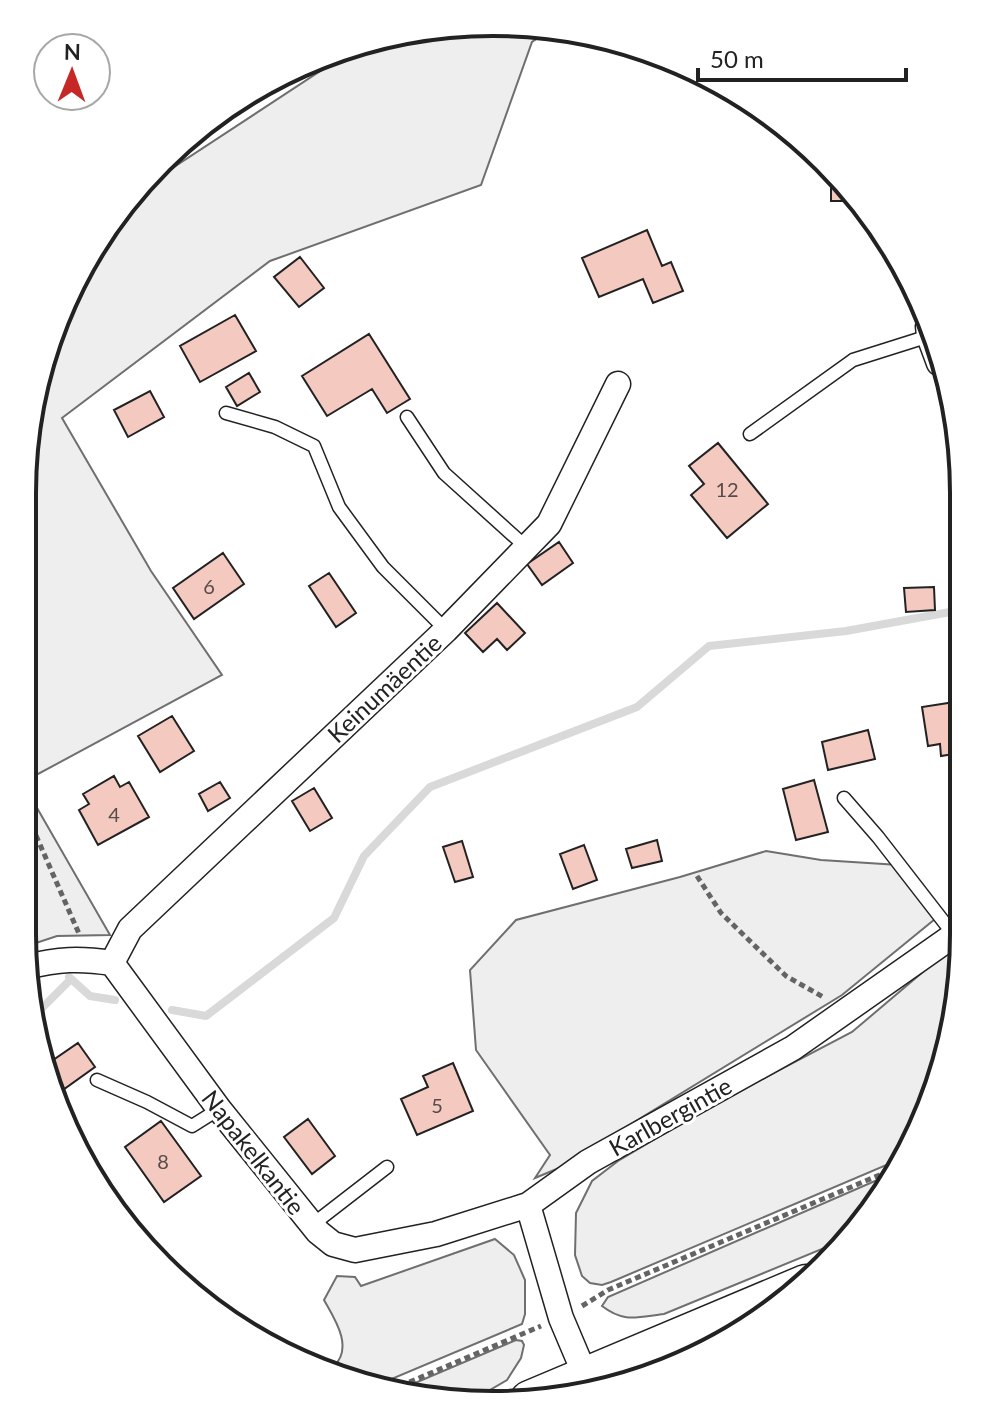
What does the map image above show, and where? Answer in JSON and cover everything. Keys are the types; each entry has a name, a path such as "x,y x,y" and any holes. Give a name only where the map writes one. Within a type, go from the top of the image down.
{"main road":[{"path":"587,1381 759,1306"}],"street":[{"name":"Keinumäentie","path":"101,961 130,929 446,630 549,524 618,384"},
{"name":"Karlbergintie","path":"528,1205 588,1162 793,1048 950,936"},
{"path":"37,967 55,960 101,961"},
{"name":"Napakelkantie","path":"101,961 312,1225 333,1244 355,1250 436,1234 528,1205"},
{"path":"528,1205 561,1318 574,1383"}],"lane":[{"path":"750,434 853,360 921,334"},
{"path":"226,413 275,427 314,446 339,507 383,567 446,630"},
{"path":"407,417 444,473 526,547"},
{"path":"844,798 950,921"},
{"path":"97,1080 192,1126 219,1109"},
{"path":"312,1225 387,1167"}],"path":[{"path":"36,832 101,961"},
{"path":"697,876 721,913 786,976 847,1010"},
{"path":"408,1383 561,1318 608,1290 882,1174"}],"shaded area":[{"path":"493,36 537,38 532,42 481,185 270,261 62,418 151,571 222,675 36,775 36,493 45,404 60,346 97,264 130,215 171,169 324,69 346,60 433,40"},
{"path":"36,806 110,935 57,936 36,943"},
{"path":"766,851 821,860 899,865 935,919 842,995 559,1168 535,1178 550,1155 476,1050 470,970 516,920"},
{"path":"949,949 941,1023 926,1081 887,1165 611,1282 602,1285 590,1283 582,1276 575,1255 576,1213 592,1181 618,1161 711,1106 852,1032"},
{"path":"878,1180 856,1212 825,1248 664,1314 638,1317 617,1315 602,1306 608,1297"},
{"path":"495,1239 514,1255 525,1280 525,1314 522,1324 392,1379 336,1363 342,1342 324,1300 337,1276 355,1277 361,1286"},
{"path":"516,1340 524,1345 521,1358 507,1380 488,1391 413,1384"}],"building":[{"path":"831,186 844,201 831,201"},
{"path":"647,230 662,266 671,262 683,291 653,303 643,279 599,297 582,258"},
{"path":"300,257 324,288 299,307 274,277"},
{"path":"235,315 256,351 200,382 180,346"},
{"path":"369,334 410,399 387,413 372,389 327,416 302,376"},
{"path":"249,373 260,392 237,406 226,387"},
{"path":"150,391 164,417 128,437 114,410"},
{"path":"718,443 768,504 727,538 691,495 704,484 689,466"},
{"path":"559,542 573,563 542,585 527,564"},
{"path":"223,553 244,584 194,619 173,588"},
{"path":"329,573 356,613 336,627 309,586"},
{"path":"934,587 935,610 906,612 904,588"},
{"path":"497,603 525,633 507,650 497,639 483,652 465,633"},
{"path":"950,703 950,755 941,756 940,744 928,746 922,707"},
{"path":"172,716 194,751 160,772 138,736"},
{"path":"868,730 875,759 828,770 822,742"},
{"path":"114,776 120,787 129,782 149,817 98,845 79,810 89,804 83,794"},
{"path":"814,780 828,832 796,840 783,789"},
{"path":"220,782 230,798 208,811 199,794"},
{"path":"314,788 332,818 310,831 292,801"},
{"path":"657,840 662,861 632,868 626,849"},
{"path":"462,841 473,877 455,882 443,847"},
{"path":"584,845 597,880 573,889 560,854"},
{"path":"78,1043 95,1067 63,1090 54,1059"},
{"path":"453,1063 473,1111 417,1135 401,1099 428,1087 423,1076"},
{"path":"308,1119 335,1156 312,1174 284,1137"},
{"path":"161,1121 201,1176 164,1202 125,1147"}],"waterway":[{"path":"172,1010 206,1016 334,918 364,856 430,787 637,707 709,646 846,631 950,612"},
{"path":"69,977 90,996 115,1000"},
{"path":"42,1008 71,979"}]}
